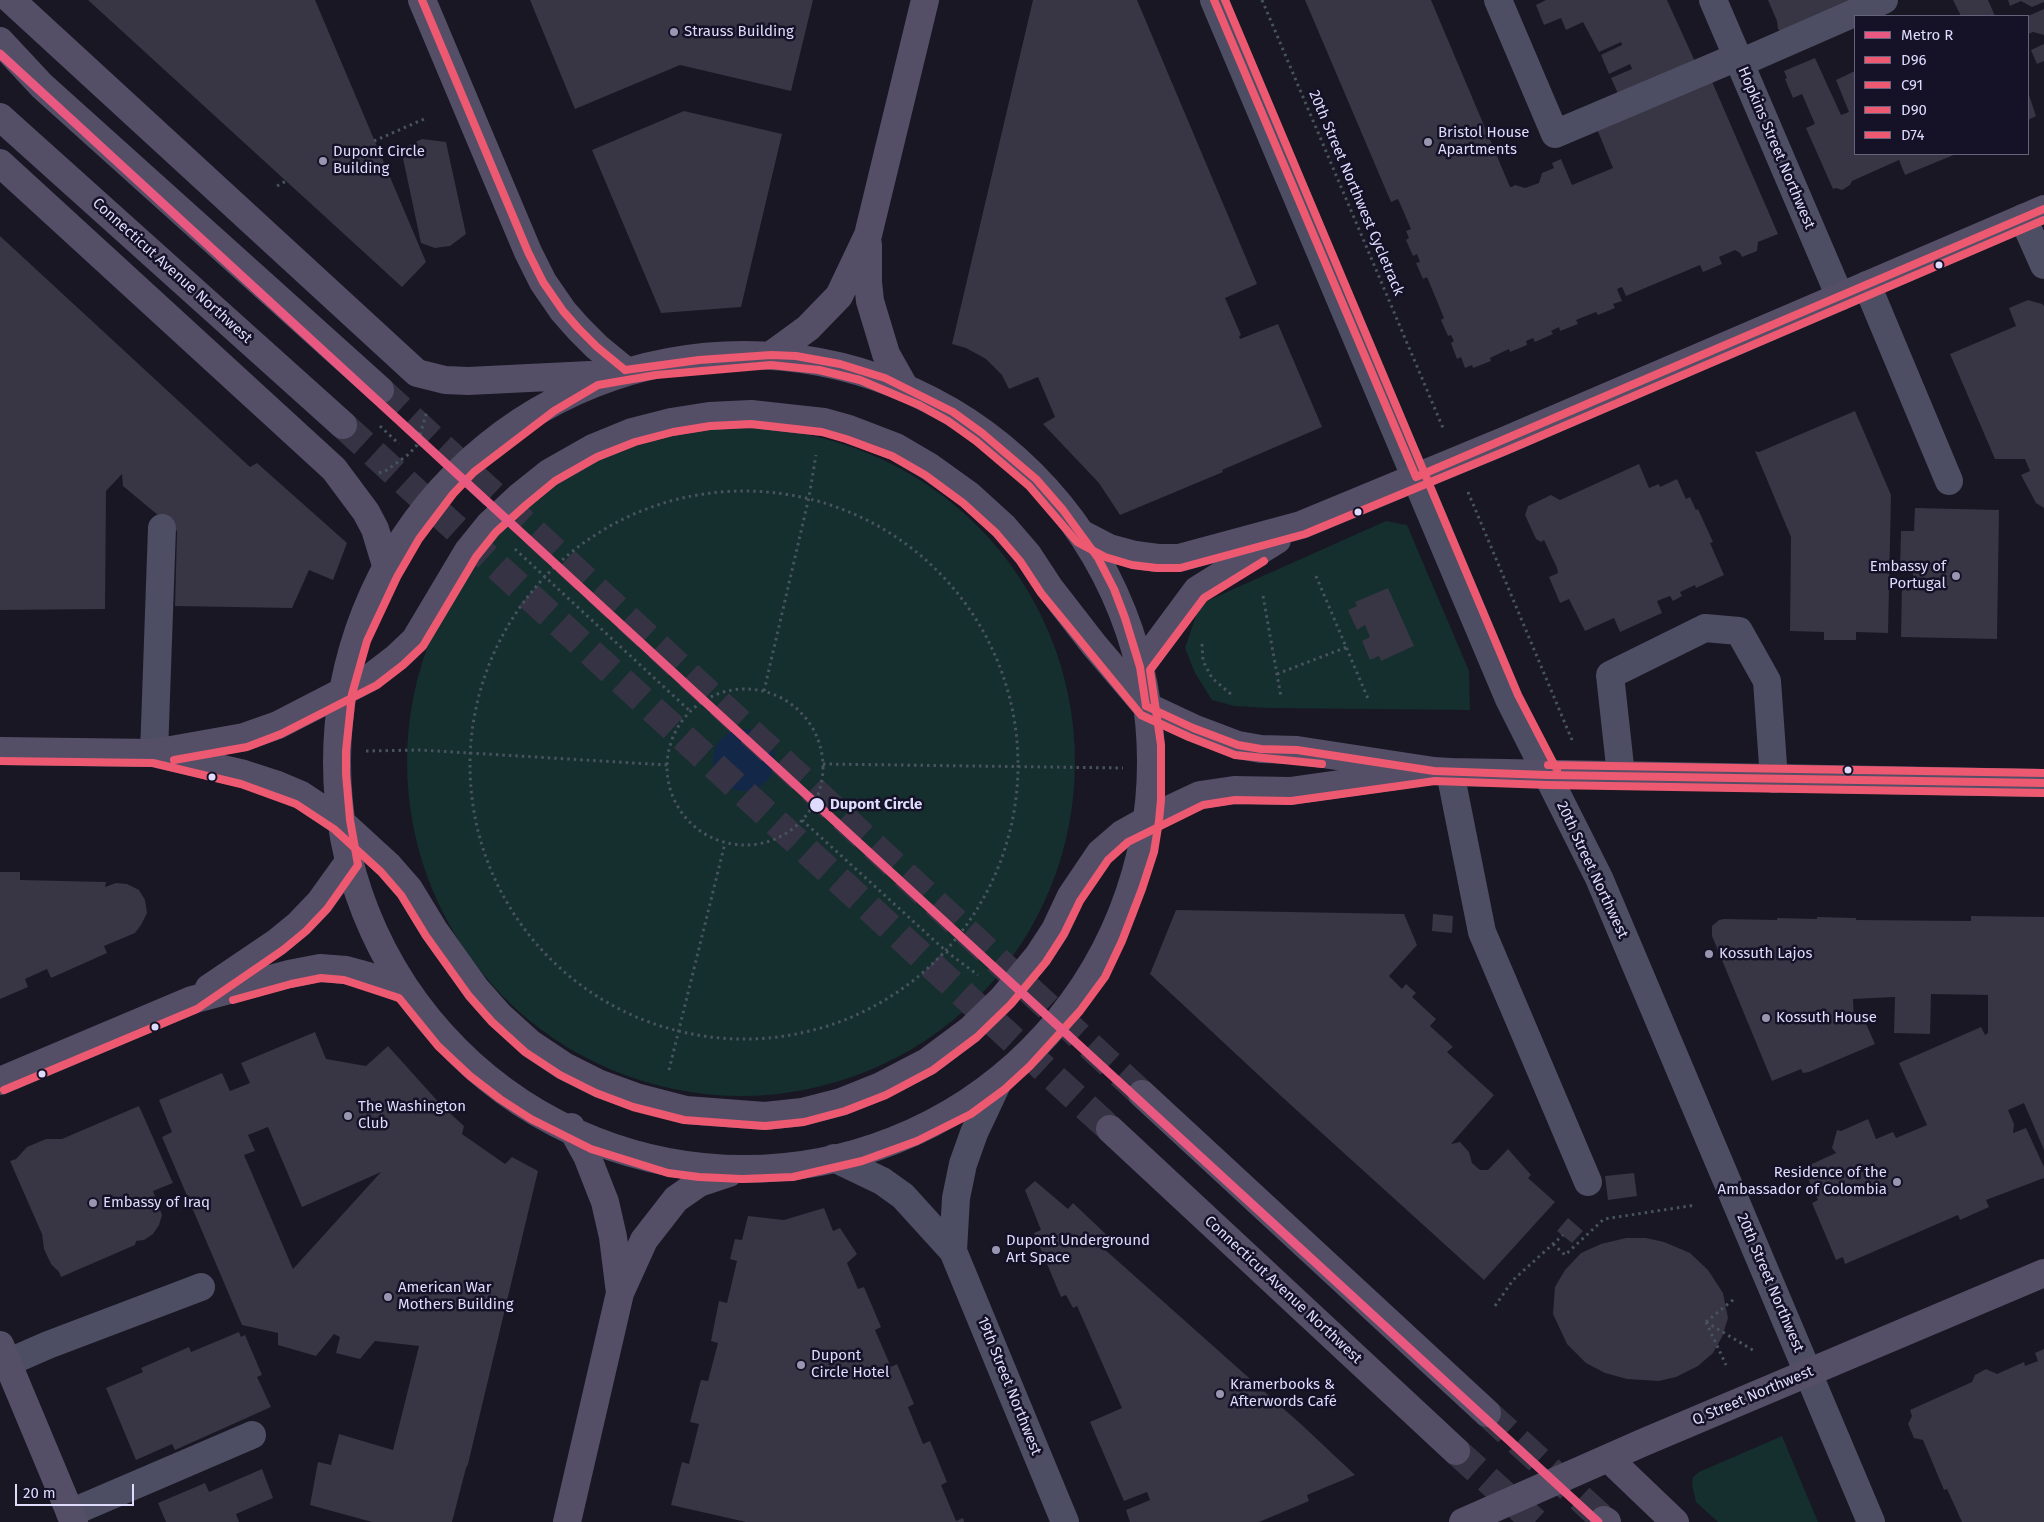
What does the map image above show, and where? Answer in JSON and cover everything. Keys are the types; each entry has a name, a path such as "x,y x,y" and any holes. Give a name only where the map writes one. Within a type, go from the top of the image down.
{"main road":[{"path":"11,0 417,372 445,380 468,382 594,375 699,360 771,355 796,356 840,364 904,386 953,412 1012,457 1036,480 1082,534 1098,558 1114,589 1140,667 1151,745 1151,800 1144,849 1133,885 1113,937 1096,972 1073,1004 1023,1059 998,1082 966,1105 914,1132 834,1158 792,1167 742,1169 699,1167 670,1163 595,1140 520,1100 477,1069 445,1039 405,990 367,917 348,864 340,821 336,750 342,692 358,637 388,572 411,533 445,487 467,465 512,428 594,375"},
{"path":"422,0 528,252 543,282 562,311 573,323 596,347 625,370"},
{"path":"771,355 808,328 839,296 868,235 925,0"},
{"path":"0,41 42,86 380,390"},
{"name":"Connecticut Avenue Northwest","path":"0,117 343,425"},
{"path":"0,163 334,469 366,512 375,529 388,572"},
{"path":"1082,534 1109,548 1135,555 1179,558 1301,526 2033,213"},
{"path":"868,235 870,301 886,354 904,386"},
{"path":"0,751 154,753 244,737 278,726 371,677 397,657 415,640 468,551 495,520 550,472 593,448 632,432 671,422 709,416 751,414 824,422 849,429 896,447 930,467 969,495 1003,526 1028,555 1061,602 1146,706 1193,728 1238,745 1261,749 1297,750 1442,772 2044,783"},
{"path":"1140,667 1197,590 1301,526"},
{"path":"154,753 244,774 276,784 301,795 340,821 388,865 404,883 455,961 499,1015 531,1044 578,1073 600,1084 636,1097 686,1110 765,1116 802,1112 841,1102 881,1086 927,1062 970,1030 1002,998 1038,956 1055,930 1071,896 1100,853 1122,834 1149,819 1200,795 1234,790 1290,791 1442,772"},
{"path":"192,1000 277,942 299,924 320,902 348,864"},
{"path":"0,1081 192,1000 289,974 320,968 346,970 405,990"},
{"path":"1142,1094 1487,1413"},
{"path":"571,1127 586,1156 605,1202 613,1236 620,1293"},
{"name":"Connecticut Avenue Northwest","path":"1110,1129 1456,1451"},
{"path":"567,1522 620,1293 644,1240 676,1198 699,1183 742,1169"},
{"name":"Q Street Northwest","path":"1471,1520 1608,1458 2044,1273"},
{"path":"3,1358 72,1517"},
{"path":"1608,1458 1675,1522"}],"street":[{"name":"20th Street Northwest","path":"1214,0 1509,699 1599,878 1871,1522"},
{"path":"1498,0 1555,134 1884,0"},
{"name":"Hopkins Street Northwest","path":"1713,0 1840,297"},
{"path":"2033,213 2044,265"},
{"path":"1867,285 1949,481"},
{"path":"154,753 162,528"},
{"path":"1621,775 1610,675 1705,628 1739,631 1767,681 1774,779"},
{"path":"1442,772 1482,932 1588,1182"},
{"name":"19th Street Northwest","path":"953,1251 956,1198 963,1164 974,1133 998,1082"},
{"name":"19th Street Northwest","path":"834,1158 882,1181 903,1196 953,1251 1065,1522"},
{"path":"3,1358 48,1345 201,1287"},
{"path":"72,1517 252,1435"}],"path":[{"name":"20th Street Northwest Cycletrack","path":"1262,0 1429,394"},
{"path":"374,141 424,119"},
{"path":"276,186 286,181"},
{"path":"334,469 354,474 371,475 387,470 409,454 417,445 429,403 426,388 417,372"},
{"path":"380,426 399,444"},
{"path":"764,691 809,496 818,447"},
{"path":"714,490 809,496 894,533 962,594 1006,676 1021,766 1012,834 987,897 947,952 869,1011 775,1039 677,1034 591,996 522,931 479,847 467,754 478,688 504,627 544,574 622,517 714,490"},
{"path":"1485,533 1588,775"},
{"path":"515,548 691,712"},
{"path":"1316,576 1369,701"},
{"path":"1263,596 1281,697"},
{"path":"1201,640 1203,661 1212,678 1233,696"},
{"path":"1277,674 1347,648"},
{"path":"752,688 764,691 777,695 799,710 815,730 823,756 822,782 813,806 797,826 776,839 751,846 725,843 702,833 683,815 671,793 667,766 670,742 683,719 702,701 726,691 752,688"},
{"path":"366,751 420,750 667,766"},
{"path":"823,764 1123,768"},
{"path":"802,820 947,952 984,980"},
{"path":"667,1077 725,843"},
{"path":"1553,1244 1565,1255 1604,1219 1696,1205"},
{"path":"1495,1306 1513,1280 1562,1235"},
{"path":"1706,1322 1734,1299"},
{"path":"1706,1322 1756,1352"},
{"path":"1706,1322 1726,1365"}],"green space":[{"name":"Dupont Circle","path":"741,428 806,434 838,442 869,453 927,484 977,526 1019,576 1050,634 1061,665 1069,697 1075,762 1069,827 1061,859 1050,890 1019,948 977,998 927,1040 869,1071 838,1082 806,1090 741,1096 676,1090 644,1082 613,1071 555,1040 505,998 463,948 432,890 421,859 413,827 407,762 413,697 421,665 432,634 463,576 505,526 555,484 613,453 644,442 676,434"},
{"path":"1386,521 1407,525 1469,671 1470,710 1268,708 1234,706 1212,700 1195,673 1185,648 1200,604"},
{"path":"1782,1436 1818,1522 1718,1522 1696,1502 1692,1485 1693,1477 1699,1472"}],"water":[{"path":"738,729 750,729 766,738 773,748 775,760 773,772 766,782 750,791 738,791 727,786 718,777 713,766 713,754 718,743 727,734"}],"building":[{"name":"Dupont Circle Building","path":"88,0 315,0 426,262 402,287"},
{"name":"Strauss Building","path":"530,0 813,0 791,91 680,65 575,109"},
{"path":"1033,0 1137,0 1257,284 1225,298 1241,335 1239,336 1240,339 1278,324 1322,427 1222,470 1223,472 1120,515 1099,483 1043,424 1055,417 1038,377 1009,389 1002,375 986,359 966,348 952,344"},
{"path":"1305,0 1431,0 1510,187 1515,185 1525,188 1539,183 1542,173 1554,168 1552,163 1561,159 1572,185 1613,168 1597,129 1710,77 1778,234 1758,242 1757,251 1742,257 1735,250 1719,257 1722,264 1703,272 1700,265 1626,296 1622,287 1617,289 1622,301 1613,304 1615,308 1598,315 1596,312 1576,320 1578,324 1560,331 1559,327 1551,331 1553,334 1535,342 1533,338 1526,341 1527,345 1510,352 1509,349 1490,358 1491,361 1473,368 1472,365 1465,368 1461,357 1457,359 1451,343 1454,341 1451,335 1448,336 1441,320 1444,318 1427,277 1423,279 1416,263 1420,262 1417,254 1413,256 1406,240 1409,238 1406,231 1411,229 1398,199 1391,202"},
{"path":"1546,0 1667,0 1697,66 1620,98 1611,78 1632,69 1630,64 1609,74 1601,55 1622,45 1621,42 1599,52 1583,22 1566,30 1561,18 1544,25 1536,5"},
{"path":"1768,0 1857,0 1781,32 1778,29 1777,21"},
{"path":"1953,0 1988,0 1995,15 1960,15"},
{"path":"2008,0 2044,0 2044,2 2032,7 2021,1 2010,6"},
{"path":"2044,9 2044,35 2033,32 2029,34 2029,16"},
{"path":"2044,44 2044,61 2037,64 2031,50"},
{"path":"1815,58 1841,115 1849,112 1836,80 1854,71 1854,155 1954,155 1905,175 1899,160 1852,181 1850,185 1842,190 1833,189 1806,128 1815,124 1802,94 1793,98 1785,79 1787,78 1784,71"},
{"path":"2029,95 2036,116 2029,120"},
{"path":"684,111 782,134 741,307 661,313 592,150"},
{"path":"422,139 446,142 466,234 450,246 435,248 421,243 401,149"},
{"path":"0,236 250,467 257,463 347,543 333,580 309,570 292,608 175,606 177,531 123,486 122,474 106,491 105,609 0,610"},
{"path":"2028,300 2044,306 2044,508 2036,503 2021,475 2030,471 2025,459 1995,459 1950,354 2016,326 2009,308"},
{"path":"1855,411 1891,495 1888,633 1856,632 1856,640 1824,640 1824,632 1790,631 1791,537 1755,451 1759,452"},
{"path":"1639,464 1649,488 1659,484 1660,487 1677,479 1686,499 1690,497 1696,510 1698,509 1713,542 1710,543 1724,575 1696,588 1695,585 1680,592 1682,596 1673,601 1670,596 1657,601 1662,613 1620,632 1614,618 1585,631 1569,599 1560,603 1549,577 1558,573 1557,568 1544,540 1541,542 1536,539 1525,515 1528,506 1551,495 1560,500"},
{"name":"Embassy of Portugal","path":"1915,508 1999,510 1997,639 1901,637 1902,584 1913,584 1913,568 1900,568 1901,531 1914,531"},
{"path":"1388,588 1414,646 1381,661 1379,656 1370,660 1362,641 1370,637 1365,625 1357,630 1348,610 1357,606 1355,602"},
{"path":"0,872 20,872 20,880 106,882 105,887 116,883 127,884 139,890 145,900 147,913 135,933 104,946 107,953 51,978 47,969 25,979 28,987 0,999"},
{"path":"1176,910 1404,914 1417,945 1389,976 1402,989 1406,984 1416,993 1412,997 1436,1019 1430,1026 1453,1047 1447,1052 1494,1095 1451,1144 1460,1142 1469,1152 1472,1163 1480,1170 1488,1170 1508,1149 1531,1175 1528,1178 1555,1202 1484,1280 1150,974"},
{"path":"1433,914 1453,916 1452,933 1432,931"},
{"path":"1971,916 2044,917 2044,1150 2024,1103 2008,1110 2014,1124 2013,1133 2026,1128 2044,1167 2044,1178 1986,1200 1989,1207 1960,1220 1958,1215 1845,1264 1843,1257 1836,1260 1812,1203 1818,1200 1803,1168 1836,1153 1832,1148 1837,1130 1841,1131 1868,1119 1876,1139 1893,1132 1896,1138 1927,1125 1899,1063 1981,1027 1985,1035 1988,1033 1988,995 1931,994 1930,1034 1894,1033 1895,997 1853,999 1854,1021 1863,1017 1875,1044 1809,1072 1803,1073 1801,1069 1772,1081 1712,936 1712,926 1719,920 1724,919 1777,920 1777,918 1817,919 1817,917 1856,918 1856,920 1971,921"},
{"path":"315,1032 326,1059 366,1066 388,1046 442,1106 464,1126 462,1134 505,1164 512,1157 538,1171 468,1464 452,1522 372,1522 310,1505 318,1462 331,1465 339,1434 393,1450 419,1346 375,1341 360,1359 336,1353 340,1337 334,1334 316,1356 278,1345 278,1333 242,1325 162,1137 172,1132 159,1100 222,1073 230,1091 250,1083 241,1063","holes":["268,1127 302,1207 381,1172 293,1269 244,1155 255,1151 248,1135"]},
{"name":"Embassy of Iraq","path":"139,1106 173,1183 153,1191 162,1215 159,1225 153,1234 144,1240 136,1241 135,1245 61,1277 51,1264 44,1249 42,1234 10,1161 16,1159 27,1147 46,1139 62,1139"},
{"path":"1634,1173 1637,1196 1608,1200 1605,1176"},
{"path":"1035,1181 1068,1209 1073,1203 1111,1239 1102,1247 1303,1426 1355,1475 1307,1495 1309,1501 1259,1522 1130,1522 1126,1510 1150,1500 1147,1492 1124,1501 1090,1422 1122,1408 1077,1306 1073,1308 1066,1295 1061,1297 1034,1233 1041,1230 1025,1190"},
{"name":"Dupont Circle Hotel","path":"824,1208 833,1231 840,1228 857,1254 847,1263 858,1289 864,1287 881,1327 875,1330 891,1367 897,1364 914,1404 908,1407 923,1444 930,1441 947,1482 941,1485 956,1521 963,1518 964,1522 746,1522 671,1505 682,1462 689,1464 699,1424 690,1422 701,1380 708,1381 718,1343 711,1341 719,1301 727,1303 737,1261 730,1259 735,1239 742,1240 748,1216 784,1220"},
{"path":"1568,1218 1583,1231 1572,1243 1557,1231"},
{"path":"1626,1238 1646,1238 1664,1242 1690,1253 1708,1270 1723,1293 1728,1318 1722,1337 1713,1353 1698,1366 1676,1377 1659,1381 1627,1379 1605,1373 1586,1363 1567,1344 1553,1314 1555,1287 1565,1270 1581,1253 1601,1244"},
{"path":"239,1332 241,1337 245,1335 262,1375 257,1377 271,1407 175,1450 172,1444 136,1460 106,1388 143,1372 141,1368 189,1347 191,1352"},
{"path":"2044,1349 2044,1522 1962,1522 1947,1489 1944,1490 1923,1440 1914,1438 1908,1424 1912,1416 1910,1410 1972,1382 1975,1375 1986,1369 1997,1374 2024,1362 2025,1366 2038,1361 2035,1353"},
{"path":"262,1469 273,1498 236,1514 239,1522 166,1522 158,1503 205,1483 209,1492"}],"tunnel":[{"path":"380,390 1142,1094"},
{"path":"343,425 1110,1129"},
{"path":"1487,1413 1604,1520"},
{"path":"1456,1451 1535,1522"}],"metro line":[{"name":"R","path":"0,54 1598,1522"}],"transit line":[{"name":"D96","path":"422,0 528,252 543,282 563,311 578,328 597,347 625,370"},
{"name":"D96","path":"1214,0 1416,477"},
{"name":"D74","path":"1225,0 1518,695 1557,770"},
{"name":"D96","path":"1416,477 2044,209"},
{"name":"C91","path":"4,1090 197,1009 283,950 306,931 327,909 358,865 350,820 346,774 346,751 352,694 367,641 397,577 419,539 453,494 474,472 554,411 598,385 656,375 771,365 819,370 860,380 919,405 948,421 976,441 1029,486 1077,542 1105,557 1132,565 1180,568 1305,534 1508,450 2044,220"},
{"name":"D96","path":"625,370 699,360 771,355 796,356 840,364 885,378 953,412 982,433 1036,479 1063,510 1098,558 1114,589 1125,618 1140,667 1146,706"},
{"name":"D90","path":"174,760 247,747 281,734 377,685 403,665 423,646 476,557 496,532 555,481 597,457 635,442 673,432 710,426 751,424 822,432 892,456 925,475 963,503 996,533 1020,561 1041,593 1141,715 1235,755 1322,764"},
{"name":"C91","path":"233,1000 321,978 344,980 399,998 438,1046 470,1076 500,1099 531,1119 591,1149 668,1173 742,1179 793,1177 862,1161 917,1141 971,1114 1005,1089 1030,1066 1080,1011 1105,977 1122,941 1142,889 1154,852 1159,821 1161,745 1150,670 1204,598 1264,561"},
{"name":"D96","path":"1146,706 1193,728 1238,745 1261,749 1297,750 1434,771 1548,775 2044,783"},
{"name":"D90","path":"0,761 153,763 241,784 296,804 334,829 381,872 401,895 426,936 469,996 492,1022 525,1052 560,1075 596,1093 633,1107 684,1120 765,1126 804,1122 845,1111 886,1095 933,1070 977,1037 1011,1004 1046,962 1064,934 1080,901 1108,860 1128,842 1203,805 1235,800 1291,801 1435,781 1548,785 2044,793"},
{"name":"D74","path":"1548,765 2044,773"}],"place":[{"name":"Strauss Building","path":"674,32"},
{"name":"Bristol House Apartments","path":"1428,142"},
{"name":"Dupont Circle Building","path":"323,161"},
{"name":"Embassy of Portugal","path":"1956,576"},
{"name":"Dupont Circle","path":"817,805"},
{"name":"Kossuth Lajos","path":"1709,954"},
{"name":"Kossuth House","path":"1766,1018"},
{"name":"The Washington Club","path":"348,1116"},
{"name":"Residence of the Ambassador of Colombia","path":"1897,1182"},
{"name":"Embassy of Iraq","path":"93,1203"},
{"name":"Dupont Underground Art Space","path":"996,1250"},
{"name":"American War Mothers Building","path":"388,1297"},
{"name":"Dupont Circle Hotel","path":"801,1365"},
{"name":"Kramerbooks & Afterwords Café","path":"1220,1394"}]}
